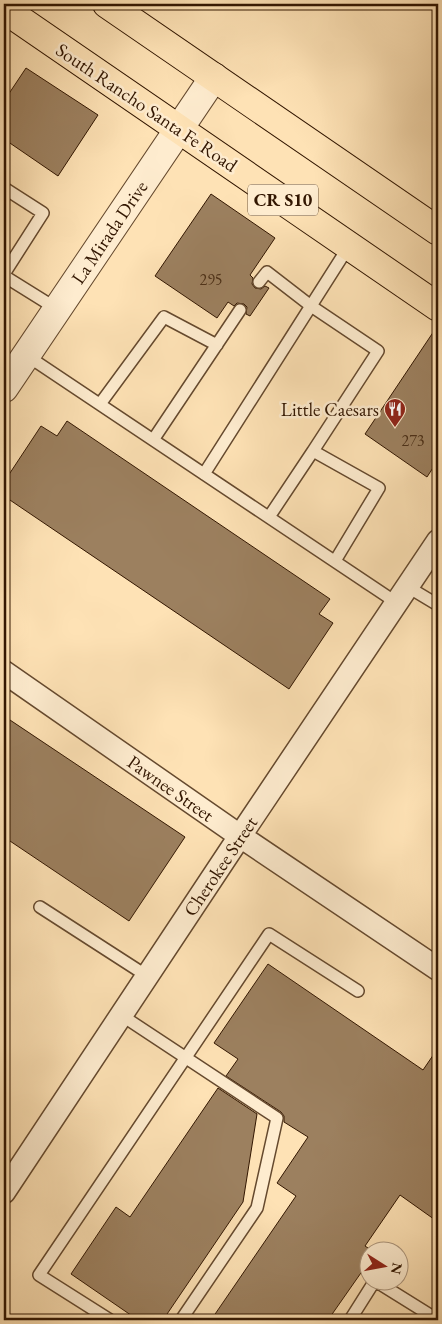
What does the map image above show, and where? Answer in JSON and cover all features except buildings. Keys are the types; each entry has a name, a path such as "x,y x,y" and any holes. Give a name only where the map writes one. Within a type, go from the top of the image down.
{"main road":[{"path":"107,4 438,231"},
{"name":"South Rancho Santa Fe Road","path":"4,9 438,307"}],"street":[{"name":"La Mirada Drive","path":"12,371 57,309 214,77"},
{"name":"Cherokee Street","path":"4,1192 438,541"},
{"name":"Pawnee Street","path":"4,672 240,836 438,969"}],"lane":[{"path":"4,188 43,213 4,275 57,309"},
{"path":"204,474 349,246"},
{"path":"259,282 267,272 311,306 378,351 269,517"},
{"path":"153,440 240,310"},
{"path":"100,404 164,317 217,345"},
{"path":"12,371 100,404 335,561 402,595 438,605"},
{"path":"313,451 379,488 335,561"},
{"path":"40,907 147,976"},
{"path":"110,1320 38,1275 270,934 358,991"},
{"path":"121,1015 276,1118 257,1208 181,1320"},
{"path":"350,1320 368,1292"},
{"path":"392,1292 438,1320"}],"place":[{"name":"Little Caesars","path":"395,428"}]}
